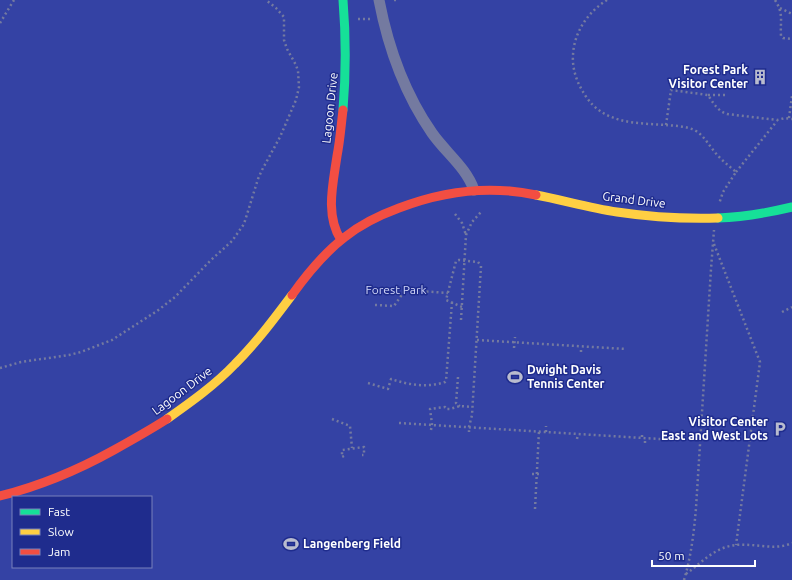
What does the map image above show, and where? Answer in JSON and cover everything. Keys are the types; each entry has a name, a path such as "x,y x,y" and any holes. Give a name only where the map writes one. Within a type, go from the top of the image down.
{"street":[{"name":"Lagoon Drive","path":"0,496 34,486 82,467 152,429 185,407 229,370 248,350 265,331 315,266 338,243 337,234 333,226 331,205 342,120 346,73 343,0"},
{"path":"379,0 390,46 410,96 433,135 465,173 474,190"},
{"name":"Grand Drive","path":"338,243 363,226 399,208 438,196 474,190 502,190 526,193 618,212 678,218 734,217 792,207"}],"path":[{"path":"0,23 14,0"},
{"path":"0,368 21,362 69,356 112,340 158,311 175,297 232,241 244,224 262,170 280,137 296,100 299,88 296,65 284,40 284,17 266,0"},
{"path":"606,0 590,13 579,31 573,49 574,69 577,80 587,99 603,113 626,122 687,127 695,130 701,135 713,151 736,172"},
{"path":"775,0 779,8 782,21 781,36 783,38 792,39"},
{"path":"779,8 792,14"},
{"path":"352,19 376,19"},
{"path":"666,125 671,90 708,95 726,95"},
{"path":"708,95 722,113 777,120 785,118 791,119 792,96"},
{"path":"719,204 723,192 736,172 777,120"},
{"path":"466,235 472,222 481,212"},
{"path":"455,214 462,223 466,235 461,320"},
{"path":"684,580 695,521 714,230"},
{"path":"713,242 760,362 736,545"},
{"path":"462,307 446,300 456,261 465,260 478,262 481,266 472,415 469,432"},
{"path":"375,305 394,306 405,290 448,293"},
{"path":"368,383 388,389 391,379 407,384 417,385 433,385 445,382 452,302"},
{"path":"782,312 792,307"},
{"path":"514,348 515,337"},
{"path":"477,340 626,349"},
{"path":"590,342 590,347"},
{"path":"581,352 582,347"},
{"path":"458,377 456,403 460,406"},
{"path":"431,430 432,424 430,409 445,407 446,409 450,409 460,406 472,407"},
{"path":"332,420 350,426 352,448"},
{"path":"400,423 676,440"},
{"path":"546,426 546,432"},
{"path":"535,509 539,431"},
{"path":"642,432 645,443"},
{"path":"577,439 578,434"},
{"path":"344,456 342,457 342,450 352,448 364,448 364,455 362,455"},
{"path":"532,474 541,474"},
{"path":"685,574 704,559 724,548 745,544 783,546 792,543"}],"green space":[{"name":"Forest Park","path":"0,0 792,0 792,580 0,580"}],"traffic: fast":[{"path":"343,0 345,28 345,82 343,110"},
{"path":"718,218 737,217 792,207"}],"traffic: slow":[{"path":"536,195 629,214 667,217 718,218"},
{"path":"167,419 227,372 258,339 292,295"}],"traffic: jam":[{"path":"341,240 333,220 332,188 343,110"},
{"path":"292,295 316,264 337,243 364,224 392,211 432,197 466,191 501,190 536,195"},
{"path":"0,496 30,487 73,471 114,450 167,419"}],"place":[{"name":"Forest Park Visitor Center","path":"760,77"},
{"name":"Dwight Davis Tennis Center","path":"515,377"},
{"name":"Visitor Center East and West Lots","path":"780,429"},
{"name":"Langenberg Field","path":"291,544"}]}
